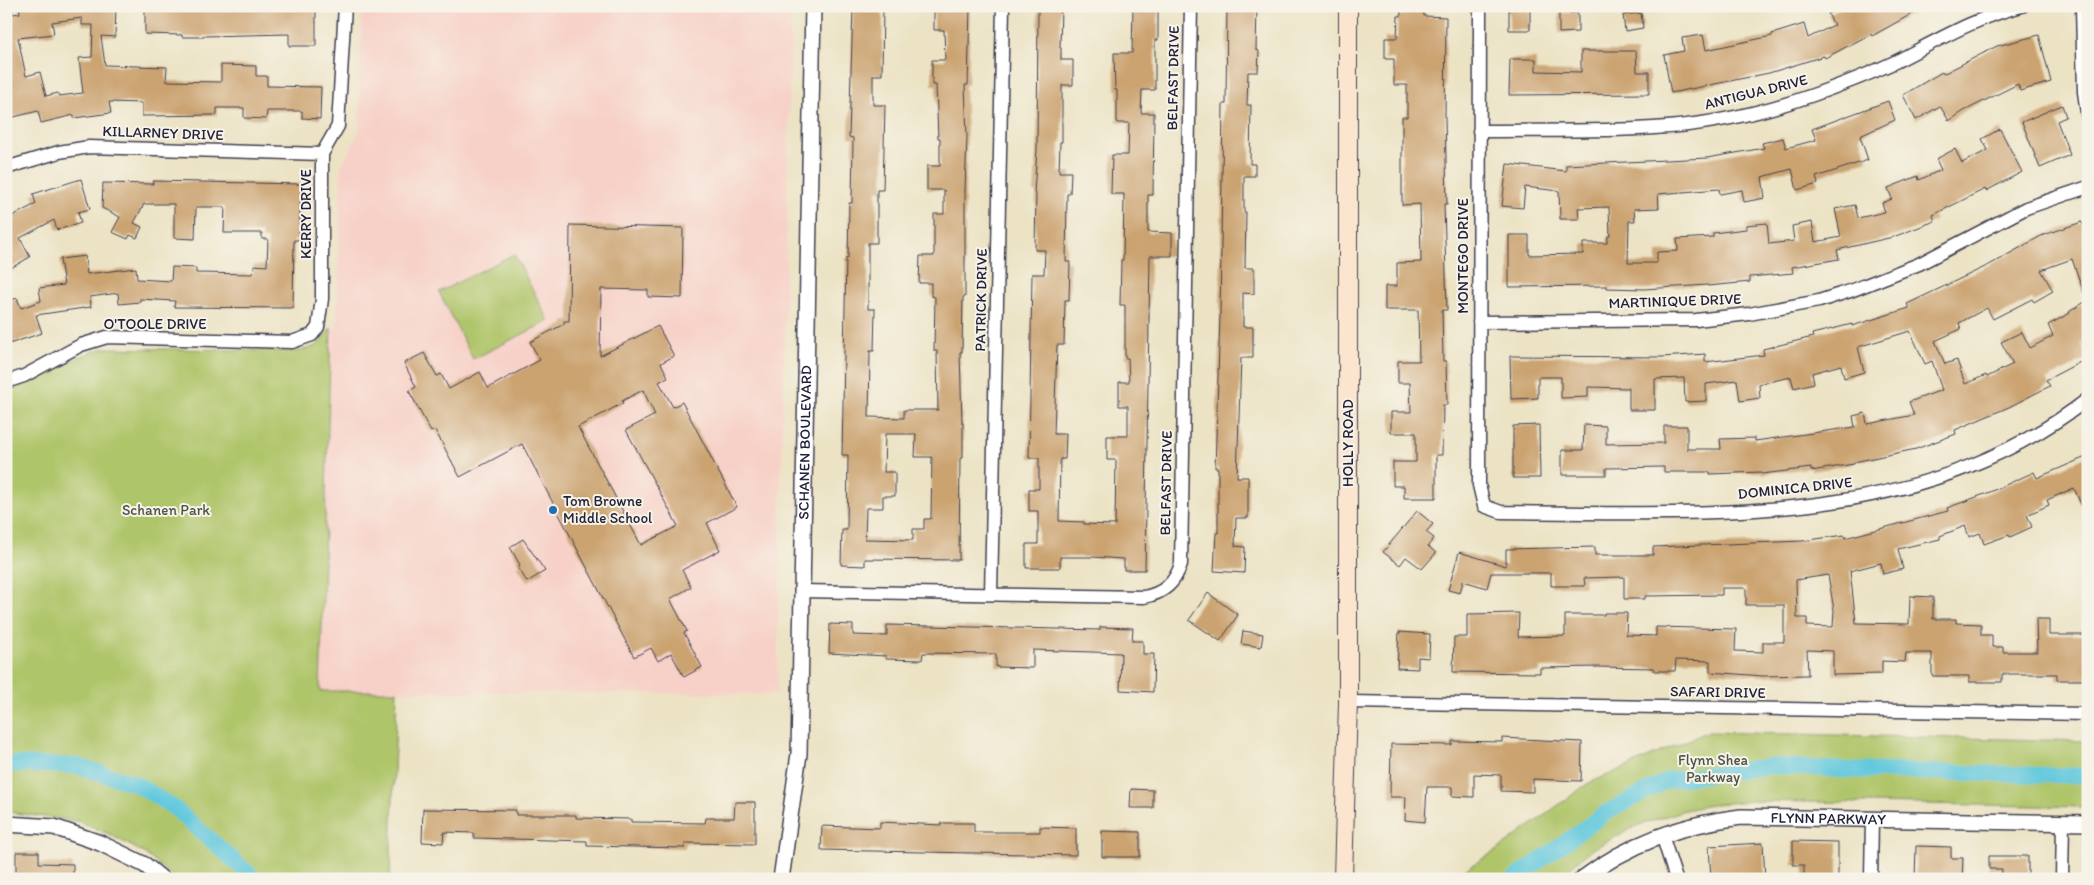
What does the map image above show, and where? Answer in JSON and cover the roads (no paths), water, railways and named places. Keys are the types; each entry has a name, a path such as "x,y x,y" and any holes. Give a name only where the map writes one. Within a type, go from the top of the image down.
{"main road":[{"name":"HOLLY ROAD","path":"1343,879 1348,702 1348,6"}],"street":[{"name":"KERRY DRIVE","path":"312,335 318,327 322,299 322,154 338,126 344,6"},
{"name":"SCHANEN BOULEVARD","path":"781,879 799,754 813,6"},
{"name":"PATRICK DRIVE","path":"991,594 1003,6"},
{"name":"BELFAST DRIVE","path":"801,591 1144,597 1156,594 1167,588 1177,576 1181,564 1191,6"},
{"name":"MONTEGO DRIVE","path":"1480,6 1479,485 1484,506"},
{"name":"ANTIGUA DRIVE","path":"1479,131 1653,128 1688,125 1779,106 1856,79 1975,21 2022,6"},
{"path":"2082,6 2084,92 2088,120"},
{"name":"KILLARNEY DRIVE","path":"6,168 59,152 89,147 322,154"},
{"name":"MARTINIQUE DRIVE","path":"1479,322 1696,320 1749,314 1819,301 1919,264 2026,208 2088,187"},
{"name":"O'TOOLE DRIVE","path":"6,382 24,376 80,345 107,337 292,342 312,335"},
{"name":"DOMINICA DRIVE","path":"1484,506 1501,512 1690,512 1756,511 1813,506 1905,488 1951,473 2031,437 2088,399"},
{"name":"SAFARI DRIVE","path":"1348,702 2088,714"},
{"name":"FLYNN PARKWAY","path":"1582,879 1611,858 1662,835 1693,824 1741,817 2088,823"},
{"path":"1871,879 1872,819"},
{"path":"2062,879 2063,822"},
{"path":"6,824 54,827 100,843 145,865 162,879"},
{"path":"1662,835 1676,879"}],"waterway":[{"path":"6,764 77,766 136,784 173,807 255,879"},
{"path":"1514,879 1607,812 1668,780 1773,766 1844,770 2088,776"}],"place":[{"name":"Tom Browne Middle School","path":"553,510"}],"park label":[{"name":"Schanen Park","path":"166,510"},
{"name":"Flynn Shea Parkway","path":"1713,768"}]}
